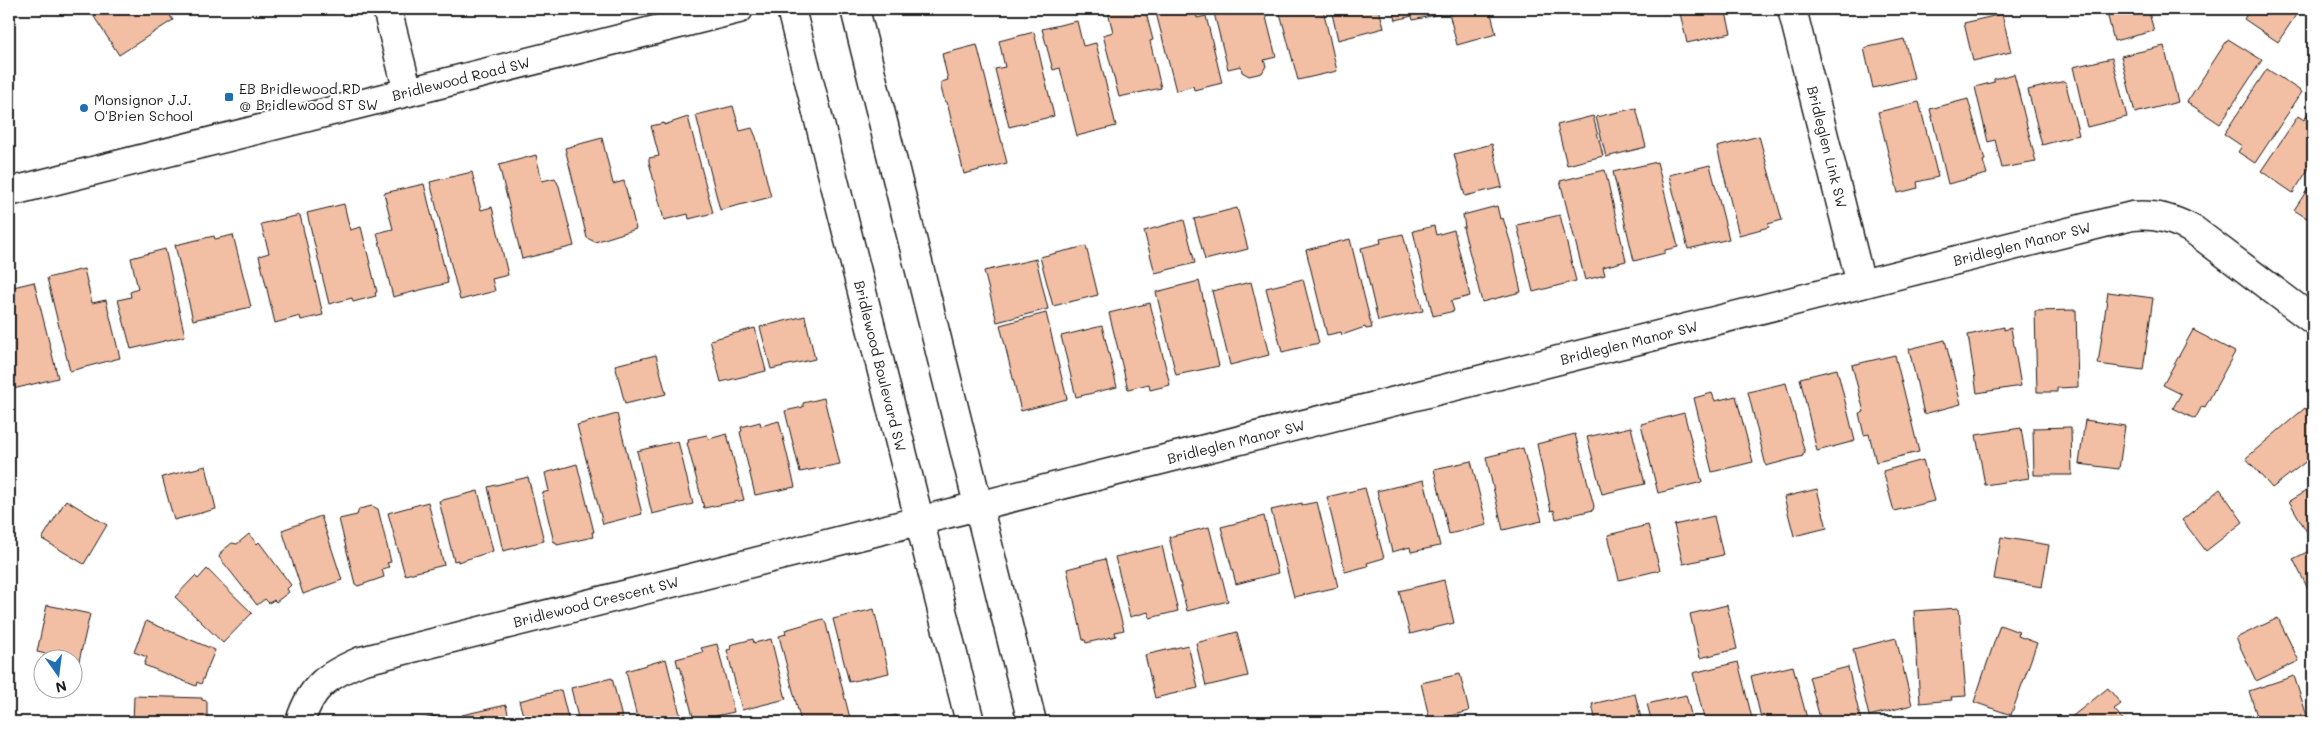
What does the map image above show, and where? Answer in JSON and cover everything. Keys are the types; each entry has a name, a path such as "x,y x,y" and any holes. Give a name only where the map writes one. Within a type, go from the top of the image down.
{"street":[{"path":"387,9 408,92"},
{"name":"Bridlewood Road SW","path":"9,192 739,9"},
{"name":"Bridlewood Boulevard SW","path":"791,9 918,522 970,722"},
{"path":"855,9 1032,722"},
{"name":"Bridleglen Link SW","path":"1792,9 1861,284"},
{"name":"Bridleglen Manor SW","path":"918,522 2132,216 2162,216 2180,222 2195,231 2313,320"},
{"name":"Bridlewood Crescent SW","path":"300,722 306,703 321,684 336,671 362,661 918,522"}],"building":[{"path":"89,9 168,9 166,10 173,20 119,55"},
{"path":"1122,9 1145,9 1153,40 1150,41 1161,88 1119,97 1103,35 1113,32 1108,12"},
{"path":"1155,9 1195,9 1197,18 1206,16 1222,83 1194,90 1193,86 1176,91"},
{"path":"1213,9 1264,9 1276,57 1264,60 1266,66 1262,73 1249,76 1242,72 1241,66 1228,69"},
{"path":"1272,9 1323,9 1337,71 1298,80 1280,13 1274,14"},
{"path":"1331,9 1379,9 1384,28 1338,40"},
{"path":"1393,9 1439,9 1440,14 1413,20 1412,16 1396,20"},
{"path":"1448,9 1490,9 1496,34 1457,45"},
{"path":"1679,9 1725,9 1731,33 1687,43"},
{"path":"2106,9 2148,9 2154,31 2114,41"},
{"path":"2250,9 2300,9 2278,42 2244,19"},
{"path":"2002,14 2011,52 1973,61 1964,23"},
{"path":"1077,21 1083,46 1096,43 1116,126 1077,136 1060,68 1053,70 1042,29"},
{"path":"1034,32 1054,116 1009,127 995,69 1005,67 999,41"},
{"path":"1904,39 1914,78 1873,88 1864,48"},
{"path":"2228,39 2262,60 2220,124 2187,102"},
{"path":"977,45 1007,163 964,174 947,102 945,102 941,88 941,82 948,80 942,54"},
{"path":"2164,46 2178,102 2135,113 2121,56"},
{"path":"2112,58 2127,117 2087,127 2073,67"},
{"path":"2267,69 2302,92 2255,163 2238,152 2242,146 2224,134"},
{"path":"2014,74 2036,162 2002,168 1995,140 1988,142 1975,87 1994,82 1994,79"},
{"path":"2065,81 2079,135 2042,145 2028,90"},
{"path":"1968,99 1987,174 1948,184 1930,109"},
{"path":"1919,102 1938,177 1917,182 1918,188 1898,193 1878,112"},
{"path":"733,106 740,131 752,128 756,137 771,197 720,210 696,115"},
{"path":"2313,106 2313,162 2293,193 2261,171 2298,116 2304,120"},
{"path":"1636,108 1646,147 1606,157 1596,117"},
{"path":"1593,116 1603,156 1567,165 1557,125"},
{"path":"688,117 713,213 689,219 688,214 664,220 649,162 649,158 659,156 651,126 664,123 664,125"},
{"path":"1759,136 1782,220 1768,224 1769,227 1739,235 1717,147"},
{"path":"602,138 613,184 624,181 636,229 595,242 587,238 565,148"},
{"path":"1492,144 1502,187 1465,196 1454,154"},
{"path":"536,155 542,181 555,178 559,186 574,246 522,259 499,165"},
{"path":"1657,162 1678,247 1665,250 1665,253 1634,261 1613,172"},
{"path":"1710,165 1729,239 1688,249 1669,175"},
{"path":"1605,170 1626,261 1603,267 1605,275 1585,280 1560,181"},
{"path":"472,172 481,210 492,207 508,275 492,279 495,291 460,300 430,182"},
{"path":"2313,181 2313,222 2294,210"},
{"path":"424,184 448,283 393,297 377,233 393,229 384,193"},
{"path":"344,204 350,230 361,227 377,292 375,293 376,296 353,302 352,298 329,304 307,213"},
{"path":"1497,206 1500,219 1503,218 1511,244 1521,292 1482,302 1463,227 1465,227 1463,215"},
{"path":"1237,208 1248,249 1205,260 1194,219"},
{"path":"300,215 323,315 301,320 300,316 275,323 259,256 269,253 261,224"},
{"path":"1560,215 1576,281 1533,292 1517,225"},
{"path":"1184,220 1195,263 1155,273 1144,231"},
{"path":"1434,226 1436,235 1454,230 1470,296 1451,301 1454,311 1433,316 1413,231"},
{"path":"1403,234 1423,311 1378,321 1361,248 1381,243 1380,239"},
{"path":"233,235 251,307 193,320 175,245 214,236 215,239"},
{"path":"1350,239 1372,328 1366,329 1365,327 1342,335 1341,332 1327,335 1306,250"},
{"path":"1086,246 1098,295 1053,306 1040,257"},
{"path":"165,249 185,336 131,349 118,300 131,297 130,292 138,289 131,258"},
{"path":"1036,259 1048,309 997,322 984,271"},
{"path":"84,269 92,303 106,300 120,358 70,371 47,278"},
{"path":"1303,279 1319,343 1282,352 1266,288"},
{"path":"1199,281 1219,366 1176,375 1156,292"},
{"path":"34,282 58,378 9,390 9,288"},
{"path":"1251,282 1269,355 1230,365 1212,291"},
{"path":"2108,292 2153,298 2143,370 2098,364"},
{"path":"1150,303 1170,385 1150,390 1149,384 1128,389 1109,313"},
{"path":"2076,310 2078,387 2057,388 2057,392 2037,392 2035,311"},
{"path":"1046,313 1067,399 1021,411 1000,325"},
{"path":"805,316 815,359 771,369 760,327"},
{"path":"1102,326 1117,387 1076,397 1061,336"},
{"path":"2004,327 2004,330 2011,328 2021,386 1977,393 1968,335"},
{"path":"755,328 766,371 721,382 710,340"},
{"path":"2193,330 2235,352 2205,407 2202,406 2195,419 2173,408 2181,394 2163,385"},
{"path":"1945,340 1961,404 1924,414 1909,349"},
{"path":"656,355 666,394 625,404 615,365"},
{"path":"1895,355 1919,452 1876,462 1869,434 1864,435 1859,413 1864,412 1852,365"},
{"path":"1837,369 1855,441 1817,451 1800,378"},
{"path":"1786,383 1805,453 1803,453 1803,456 1766,466 1748,392"},
{"path":"1712,393 1715,401 1736,396 1753,462 1712,472 1694,398"},
{"path":"824,398 840,464 800,472 785,411 803,407 803,403"},
{"path":"2305,408 2313,418 2313,456 2272,488 2246,458"},
{"path":"1684,413 1702,482 1658,493 1641,424"},
{"path":"617,414 642,514 603,524 577,425"},
{"path":"2085,420 2125,426 2119,469 2079,464"},
{"path":"779,421 795,487 755,495 740,432 742,431 741,427 760,422 761,426"},
{"path":"1631,427 1645,484 1602,494 1587,437"},
{"path":"2071,427 2072,475 2034,475 2033,428"},
{"path":"2021,428 2029,478 1985,485 1976,435"},
{"path":"727,434 744,500 704,508 687,443 689,442 688,439 707,435 709,439"},
{"path":"1575,434 1594,506 1593,510 1556,519 1554,510 1551,511 1537,444"},
{"path":"678,441 693,504 652,514 637,451"},
{"path":"1523,448 1542,521 1503,530 1486,457"},
{"path":"1923,460 1934,501 1894,511 1883,471"},
{"path":"1471,461 1487,525 1449,534 1434,469"},
{"path":"577,464 594,532 592,532 593,537 557,545 554,542 542,493 549,491 545,473"},
{"path":"206,466 216,509 174,520 162,477"},
{"path":"528,477 544,541 503,551 488,487"},
{"path":"1424,480 1440,546 1411,552 1410,547 1392,552 1377,491"},
{"path":"2313,487 2313,531 2308,534 2289,501"},
{"path":"1365,488 1384,558 1367,563 1368,566 1345,572 1327,497"},
{"path":"1817,489 1827,528 1794,536 1784,497"},
{"path":"2220,489 2243,522 2206,551 2182,520"},
{"path":"478,491 493,551 458,562 458,560 454,561 439,501"},
{"path":"66,500 107,525 84,564 42,539"},
{"path":"428,502 444,565 405,575 388,513"},
{"path":"1317,502 1338,587 1294,597 1271,510 1302,503 1302,505"},
{"path":"372,506 378,509 391,562 387,563 389,567 382,569 384,577 358,586 355,584 339,519 357,515 359,509"},
{"path":"321,516 342,580 303,594 282,530"},
{"path":"1264,516 1278,573 1236,584 1221,527"},
{"path":"1714,516 1723,555 1683,564 1674,525"},
{"path":"1648,525 1660,570 1619,580 1608,535"},
{"path":"1209,527 1228,601 1187,611 1169,537"},
{"path":"249,534 257,544 259,542 291,585 287,589 289,592 276,602 274,600 269,603 265,599 257,605 219,557 222,551 232,543 237,544"},
{"path":"2001,537 2049,545 2042,587 1994,579"},
{"path":"1162,546 1178,611 1150,618 1148,612 1130,617 1115,557"},
{"path":"2313,549 2313,596 2312,597 2293,559"},
{"path":"1105,559 1124,630 1115,632 1116,636 1086,643 1083,640 1067,569"},
{"path":"207,569 252,613 223,643 175,597 195,576 198,579"},
{"path":"1444,580 1454,623 1410,634 1399,591"},
{"path":"47,605 90,614 82,648 38,648"},
{"path":"1727,605 1737,649 1700,658 1690,614"},
{"path":"1959,608 1966,696 1951,697 1952,700 1920,703 1914,611"},
{"path":"874,609 889,673 849,682 833,619"},
{"path":"2278,618 2299,661 2256,681 2236,638"},
{"path":"823,619 826,624 851,722 801,722 779,636 786,634 785,630"},
{"path":"146,621 215,650 201,684 197,682 196,686 144,665 147,657 134,652"},
{"path":"2000,625 2019,632 2018,636 2037,643 2011,715 1974,702"},
{"path":"1237,632 1248,676 1206,686 1196,643"},
{"path":"1896,638 1912,705 1869,716 1853,649"},
{"path":"753,639 754,643 771,639 786,699 742,710 727,650 731,649 730,645"},
{"path":"717,644 734,712 716,716 717,720 697,722 697,720 694,721 680,666 678,667 676,659 703,652 701,648"},
{"path":"1188,645 1198,688 1155,698 1145,655"},
{"path":"666,659 682,722 638,722 626,671"},
{"path":"1738,662 1753,722 1705,722 1693,673"},
{"path":"1793,666 1808,722 1762,722 1751,676"},
{"path":"1848,667 1861,721 1821,722 1809,677"},
{"path":"1460,674 1469,711 1430,721 1421,683"},
{"path":"2294,676 2308,719 2297,722 2259,722 2249,691"},
{"path":"612,678 623,722 579,722 571,688"},
{"path":"2108,688 2121,704 2114,709 2125,722 2065,722"},
{"path":"561,690 569,722 525,722 519,701"},
{"path":"1635,694 1642,722 1596,722 1592,704"},
{"path":"1686,695 1693,722 1652,722 1647,704"},
{"path":"134,696 202,698 202,700 207,701 207,722 133,722"},
{"path":"506,705 510,722 464,722 462,715"},
{"path":"896,715 898,722 870,722"},
{"path":"436,716 438,722 411,722"},
{"path":"449,719 450,722 438,722"}],"place":[{"name":"EB Bridlewood RD @ Bridlewood ST SW","path":"229,97"},
{"name":"Monsignor J.J. O'Brien School","path":"84,108"}]}
